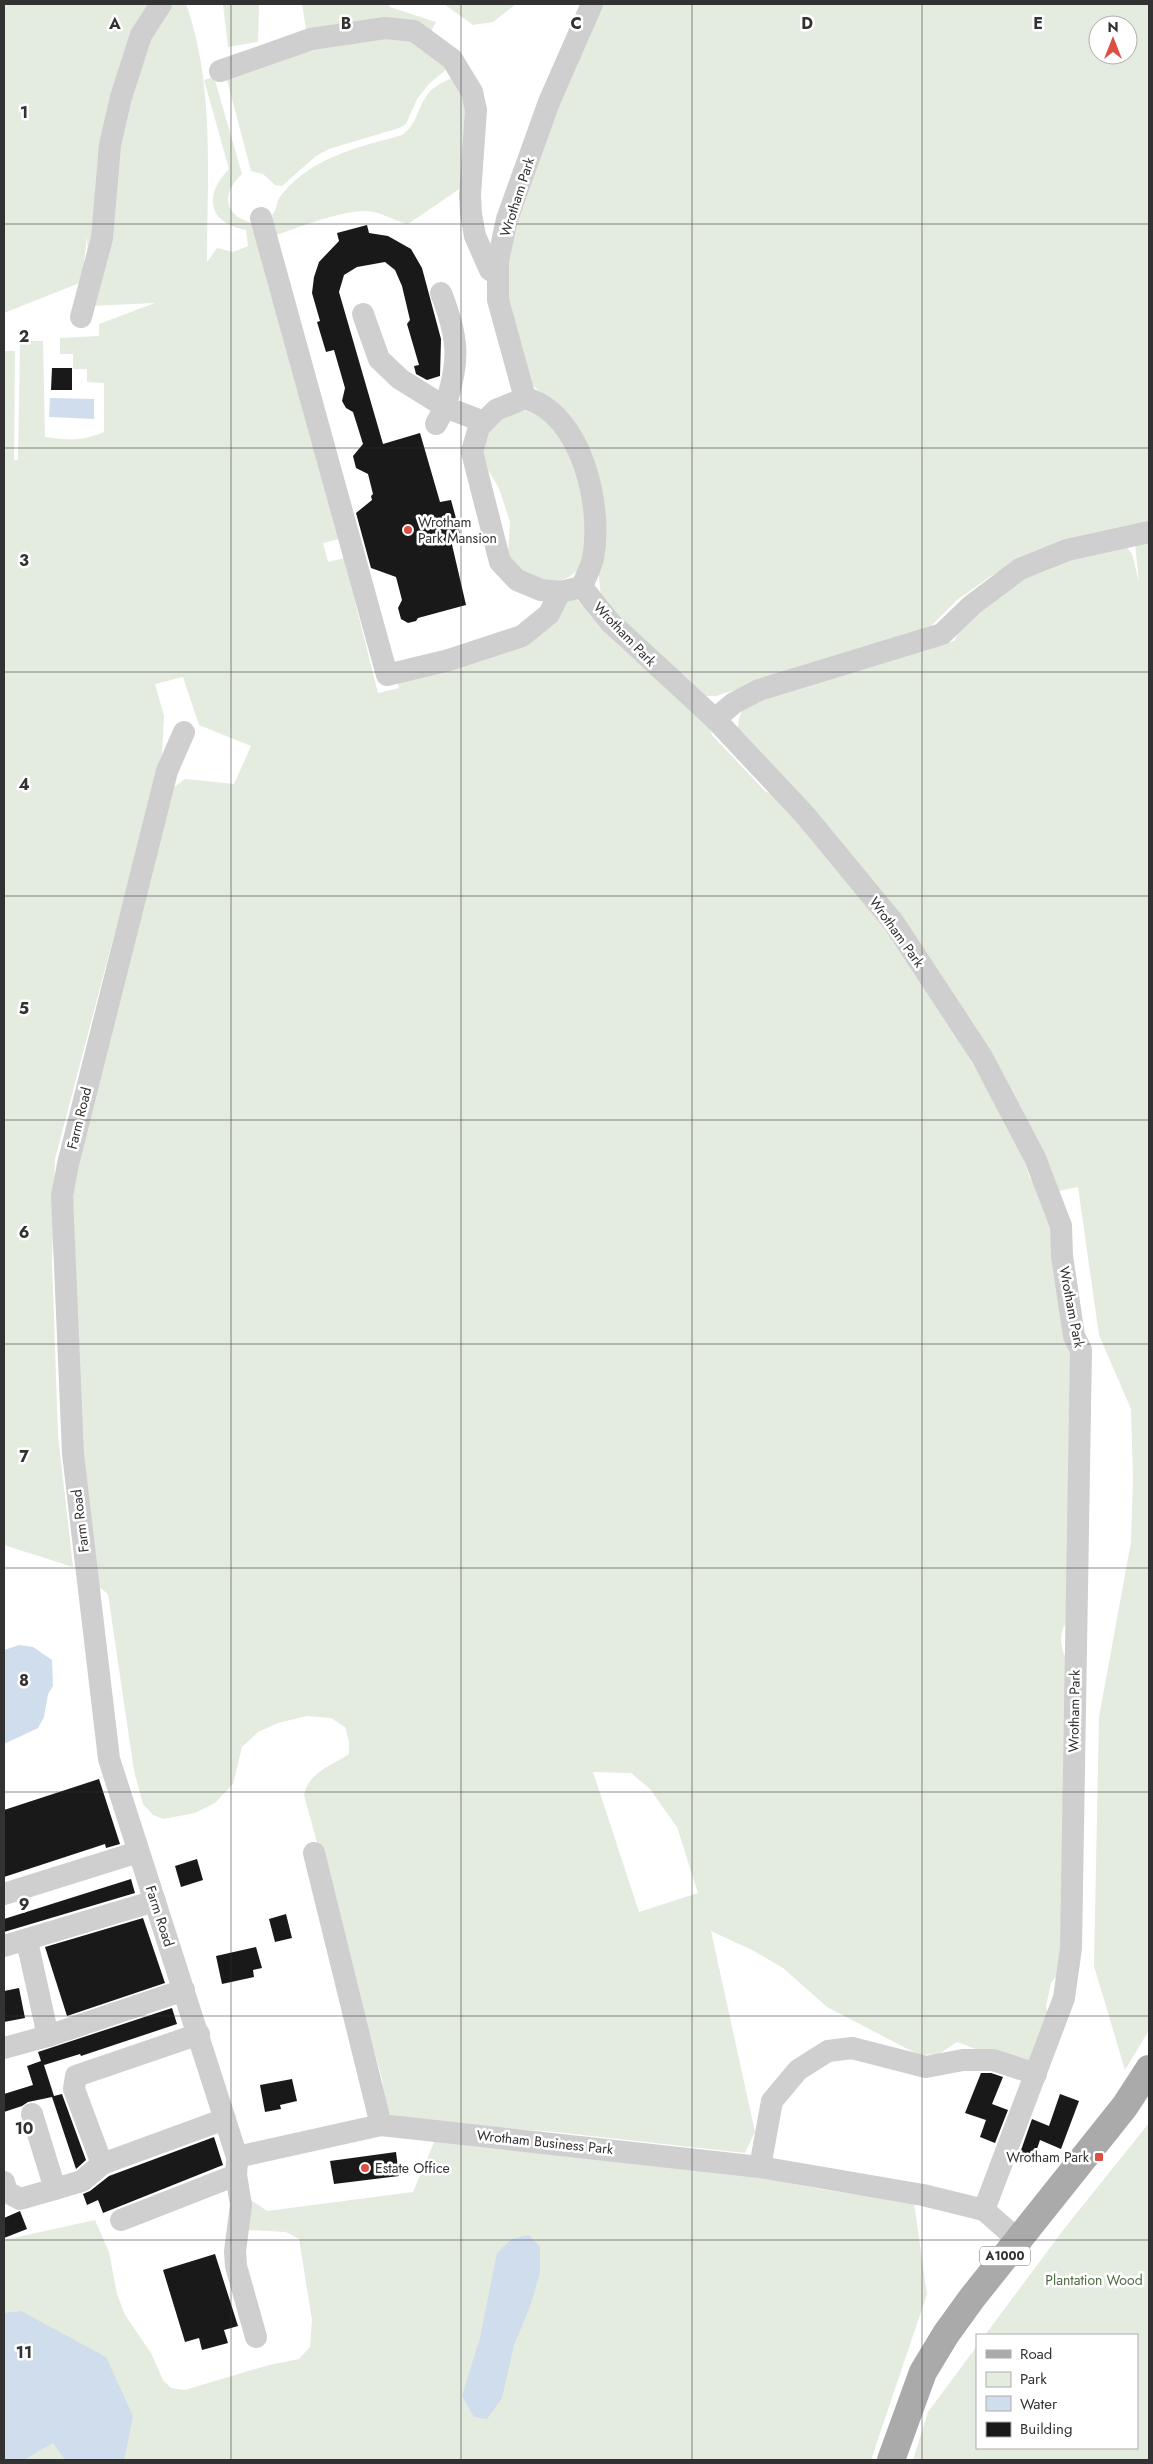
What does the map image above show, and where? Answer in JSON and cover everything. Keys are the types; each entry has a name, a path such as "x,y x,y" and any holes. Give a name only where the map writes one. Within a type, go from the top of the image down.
{"main road":[{"name":"A1000","path":"891,2460 923,2372 946,2334 1125,2106 1149,2069"}],"lane":[{"path":"80,317 102,238 110,145 121,97 141,35 161,4"},
{"name":"Wrotham Park","path":"525,398 498,300 498,261 507,219 549,102 592,4"},
{"path":"220,71 311,39 386,28 414,31 452,59 472,92 476,110 470,195 471,214 475,236 490,270 498,275"},
{"path":"261,218 387,675 449,660 522,636 549,614 571,589 593,559 595,521 591,489 583,460 570,435 552,411 535,401 525,398 496,410 479,427 472,452 500,562 517,580 541,590 571,589"},
{"path":"440,415 453,380 457,354 449,313 441,293"},
{"path":"363,314 379,359 440,415 484,422"},
{"path":"715,719 734,703 759,690 942,634 972,604 1020,569 1067,550 1149,532"},
{"name":"Wrotham Park","path":"571,589 610,622 715,719 804,815 894,923 982,1058 1035,1158 1061,1226 1062,1256 1074,1336 1081,1350 1071,1948 1064,1998 984,2210"},
{"name":"Farm Road","path":"184,732 167,771 68,1164 62,1196 73,1454 109,1759 225,2119 236,2166 241,2205 235,2251 236,2266 256,2337"},
{"path":"4,1894 138,1852"},
{"path":"121,2220 236,2166 381,2125 314,1853"},
{"path":"4,1946 27,1941 155,1900"},
{"path":"27,1941 48,2036"},
{"path":"4,2048 48,2036 184,1990"},
{"path":"102,2164 74,2089 76,2076 199,2034"},
{"path":"760,2167 772,2101 798,2070 828,2051 852,2048 926,2067 964,2060 993,2060 1036,2074"},
{"path":"32,2114 55,2189"},
{"path":"4,2182 6,2192 20,2199 82,2181 102,2164 225,2119"},
{"name":"Wrotham Business Park","path":"381,2125 760,2167 923,2195 984,2210"},
{"path":"984,2210 1018,2240"}],"green space":[{"path":"4,4 186,4 202,67 205,99 208,164 207,262 217,248 233,252 248,246 246,230 224,221 217,215 214,207 215,189 229,169 204,80 214,77 242,174 230,190 229,204 237,216 255,224 339,539 323,543 328,562 344,558 378,693 399,688 396,677 518,642 567,602 575,599 587,605 707,720 712,735 766,792 780,797 916,964 1018,1143 1030,1178 1043,1196 1055,1232 1073,1358 1070,1617 1063,1629 1061,1640 1068,1664 1061,1970 1051,1983 1046,2006 1049,2018 1030,2061 1013,2063 957,2042 939,2054 919,2055 827,2007 783,1968 752,1950 711,1931 755,2132 745,2153 555,2132 395,2119 387,2111 382,2079 304,1795 307,1787 316,1775 349,1754 349,1742 345,1727 331,1718 307,1716 278,1723 258,1732 242,1747 233,1784 215,1803 195,1813 163,1819 153,1815 143,1804 134,1771 108,1594 91,1581 81,1467 71,1180 173,788 185,779 234,784 251,746 199,725 183,677 155,684 164,716 162,753 55,1159 52,1261 58,1435 73,1567 4,1545 4,351 15,351 14,460 18,460 20,341 43,341 45,437 81,439 104,432 104,383 87,382 87,369 73,369 73,354 60,354 60,338 99,336 99,324 155,303 90,306 87,236 82,282 4,313","holes":["593,1772 631,1773 650,1789 677,1827 698,1893 639,1912"]},
{"path":"223,4 259,4 258,42 228,47"},
{"path":"302,4 388,4 390,7 436,22 429,35 307,36"},
{"path":"444,4 516,4 493,22 473,25"},
{"path":"600,4 1149,4 1149,2030 1125,2070 1094,1966 1099,1717 1131,1542 1133,1478 1131,1409 1099,1335 1078,1187 1054,1192 1022,1113 738,733 738,724 739,717 745,707 768,690 954,641 964,623 997,590 1062,557 1127,547 1132,554 1139,582 1134,534 1037,552 991,576 957,600 928,629 716,696 702,696 601,598 598,566 602,526 552,402 531,384 506,312 506,254 540,142"},
{"path":"363,36 422,43 448,68 429,84 417,99 406,124 399,128 329,149 316,156 282,186 275,185 263,174 251,171 226,76 311,48"},
{"path":"452,78 468,104 463,183 458,190 408,224 372,212 356,212 331,217 270,237 267,220 274,213 282,194 294,181 322,162 337,155 402,135 414,122 429,92"},
{"path":"529,410 540,413 571,447 586,507 586,559 579,569 569,577 554,583 519,576 508,554 510,522 499,488 476,450 485,433 496,421 510,414"},
{"name":"Plantation Wood","path":"1149,2123 1149,2460 913,2460 928,2412 976,2347 976,2449 1138,2449 1138,2334 986,2334 1064,2229"},
{"path":"435,2140 723,2170 820,2189 914,2203 927,2294 871,2460 4,2460 4,2240 95,2220 109,2252 117,2294 125,2315 151,2353 163,2380 171,2388 185,2390 269,2365 299,2359 310,2347 312,2320 299,2239 286,2232 247,2230 248,2198 267,2211 413,2192"}],"water":[{"path":"50,398 94,399 94,419 49,417"},
{"path":"19,1645 33,1647 52,1660 53,1686 48,1694 44,1717 38,1728 4,1744 4,1650"},
{"path":"529,2235 540,2247 540,2273 530,2307 514,2345 502,2398 487,2419 474,2417 462,2396 480,2338 497,2253 512,2239"},
{"path":"21,2311 106,2357 133,2416 124,2460 65,2460 53,2443 24,2460 4,2460 4,2313"}],"building":[{"path":"367,225 369,233 388,236 411,249 422,268 441,339 440,376 427,380 416,374 414,366 419,365 407,324 410,320 402,286 395,270 385,262 357,267 344,275 339,292 383,444 420,433 440,502 451,500 460,533 450,536 466,605 418,618 416,621 408,623 401,619 398,608 402,600 396,577 371,568 356,513 372,500 371,496 373,494 368,474 356,468 353,456 363,444 353,412 346,408 342,401 345,388 334,350 326,352 317,322 320,321 312,293 314,277 319,262 339,241 337,233"},
{"path":"52,368 72,368 72,390 51,390"},
{"path":"99,1779 120,1844 106,1848 105,1844 4,1877 4,1810"},
{"path":"197,1859 203,1880 181,1887 175,1866"},
{"path":"131,1879 135,1893 4,1932 4,1919"},
{"path":"286,1914 292,1938 275,1942 269,1919"},
{"path":"143,1918 165,1983 67,2016 45,1947"},
{"path":"256,1947 262,1968 253,1970 254,1977 222,1984 216,1956"},
{"path":"19,1988 25,2018 4,2022 4,1991"},
{"path":"172,2008 177,2024 81,2056 80,2054 44,2065 54,2096 62,2094 86,2160 76,2169 52,2097 28,2102 4,2112 4,2094 33,2085 27,2066 41,2061 38,2052"},
{"path":"981,2073 991,2073 1003,2077 992,2104 1008,2110 995,2143 980,2137 986,2120 965,2113"},
{"path":"292,2079 297,2101 280,2105 281,2109 265,2112 260,2085"},
{"path":"1060,2094 1079,2101 1061,2149 1040,2140 1034,2158 1020,2153 1032,2119 1049,2126"},
{"path":"214,2137 223,2165 103,2213 98,2200 87,2205 83,2194 90,2191 109,2176"},
{"name":"Estate Office","path":"396,2152 399,2176 334,2184 330,2161"},
{"path":"20,2211 27,2229 4,2238 4,2218"},
{"path":"215,2254 238,2326 224,2330 228,2343 202,2350 199,2338 185,2342 163,2270"}],"place":[{"name":"Wrotham Park Mansion","path":"408,530"},
{"name":"Wrotham Park","path":"1099,2157"},
{"name":"Estate Office","path":"365,2168"}]}
